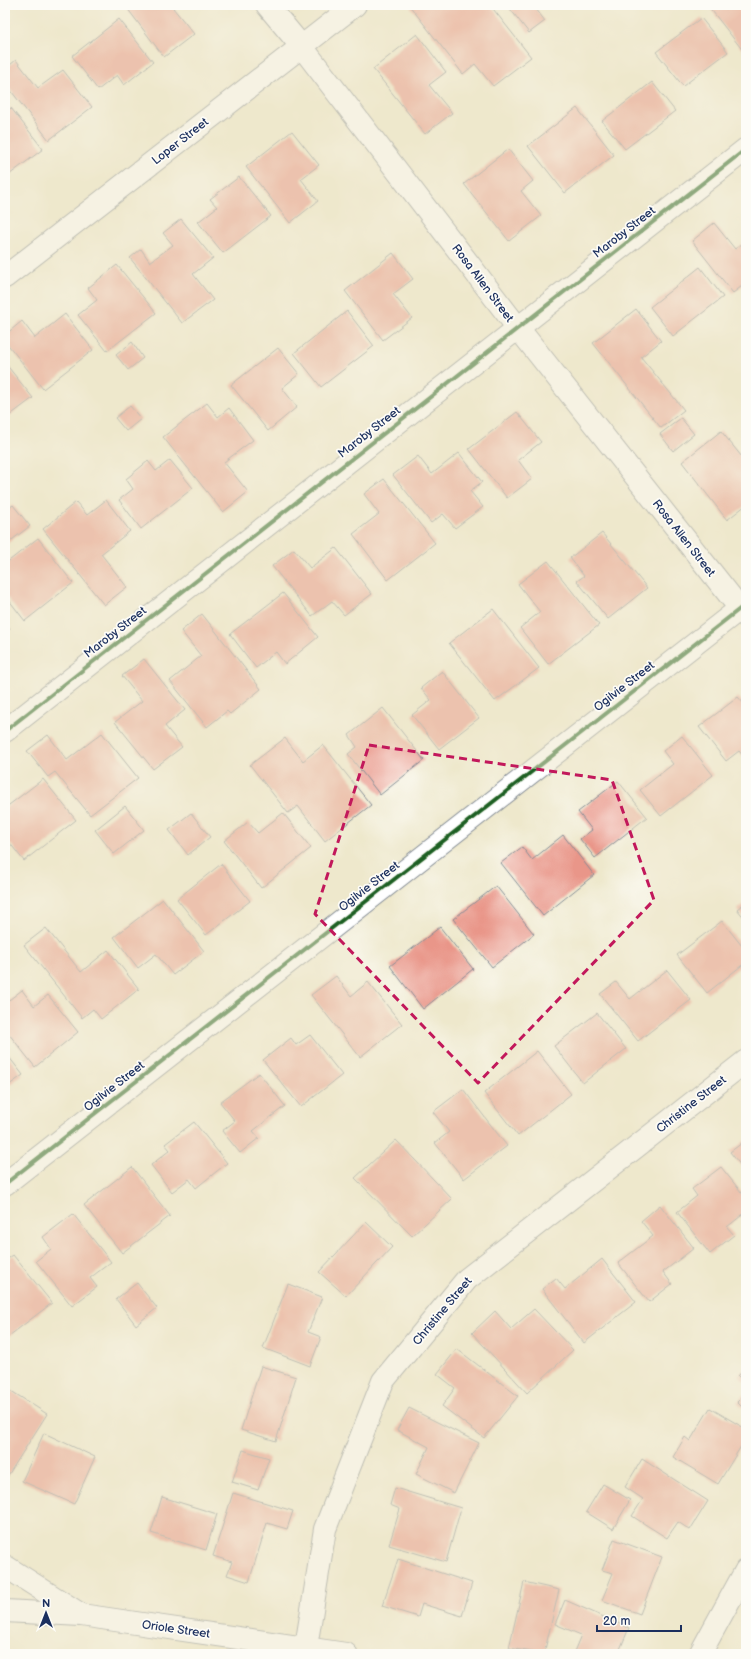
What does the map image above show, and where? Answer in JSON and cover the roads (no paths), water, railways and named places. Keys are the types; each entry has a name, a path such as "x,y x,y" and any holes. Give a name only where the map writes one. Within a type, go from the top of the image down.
{"street":[{"name":"Rosa Allen Street","path":"267,5 302,47 518,328 744,609"},
{"name":"Loper Street","path":"5,277 355,5"},
{"name":"Maroby Street","path":"5,731 746,149"},
{"name":"Ogilvie Street","path":"5,1184 744,609"},
{"name":"Christine Street","path":"306,1647 325,1529 384,1381 467,1279 746,1061"},
{"path":"5,1566 81,1615"},
{"path":"700,1654 746,1570"},
{"name":"Oriole Street","path":"5,1611 81,1615 233,1645 306,1647 346,1654"}]}
